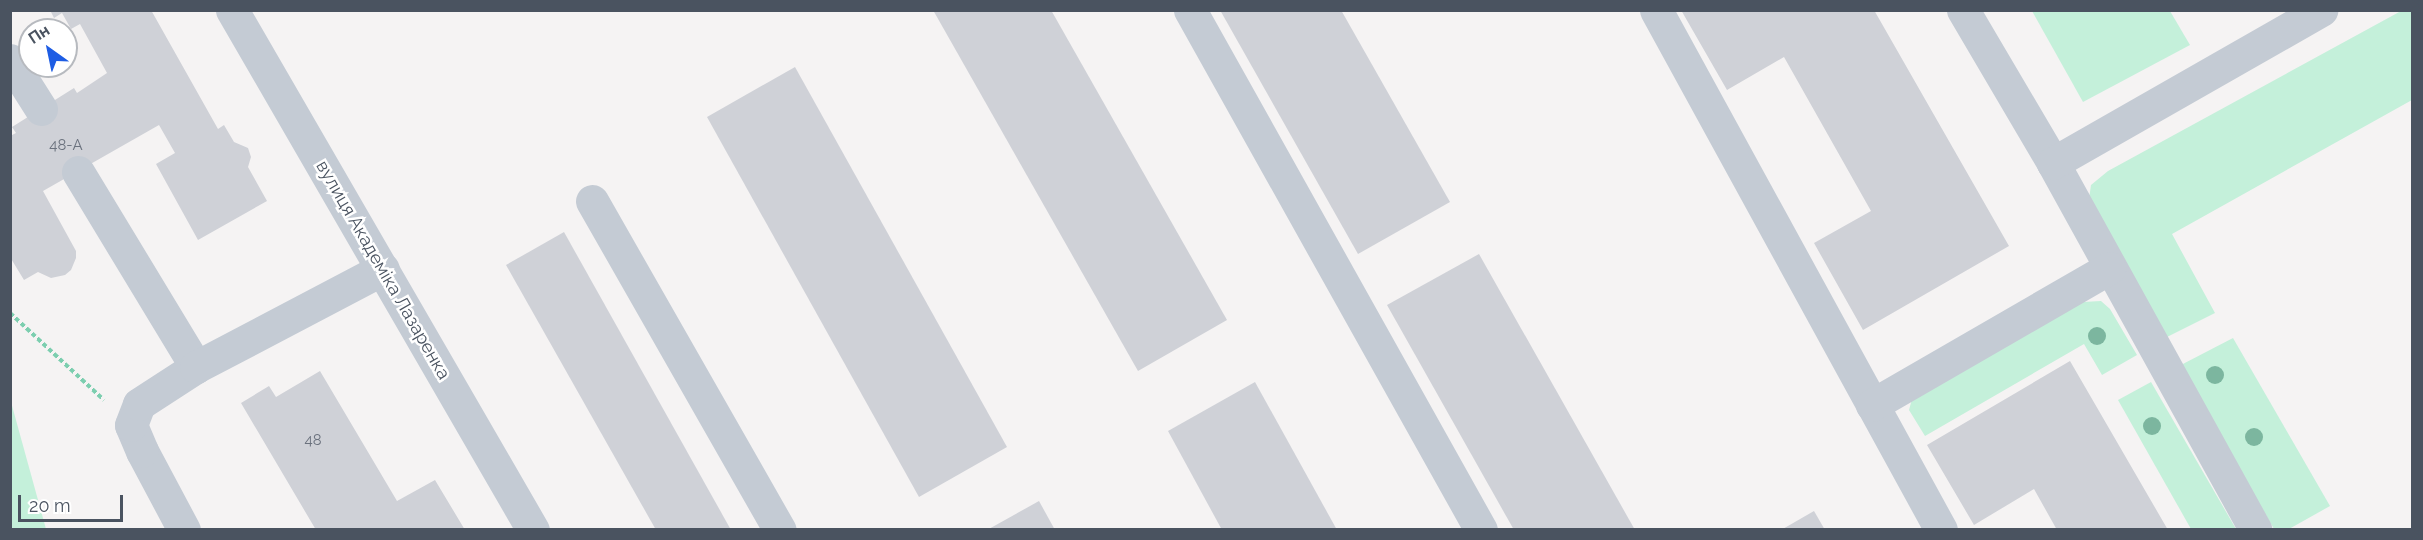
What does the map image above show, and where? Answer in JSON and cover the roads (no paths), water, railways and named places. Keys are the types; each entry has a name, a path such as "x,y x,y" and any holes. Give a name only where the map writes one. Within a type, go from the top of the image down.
{"street":[{"name":"вулиця Академіка Лазаренка","path":"232,10 533,530"},
{"path":"1190,10 1481,530"},
{"path":"1656,10 1941,530"},
{"path":"1962,10 2053,163 2109,268 2256,530"},
{"path":"2053,163 2321,10"},
{"path":"10,60 41,109"},
{"path":"78,172 196,367"},
{"path":"592,201 780,530"},
{"path":"1872,405 2109,268"},
{"path":"184,530 141,451 131,425 139,404 196,367 383,269"}]}
